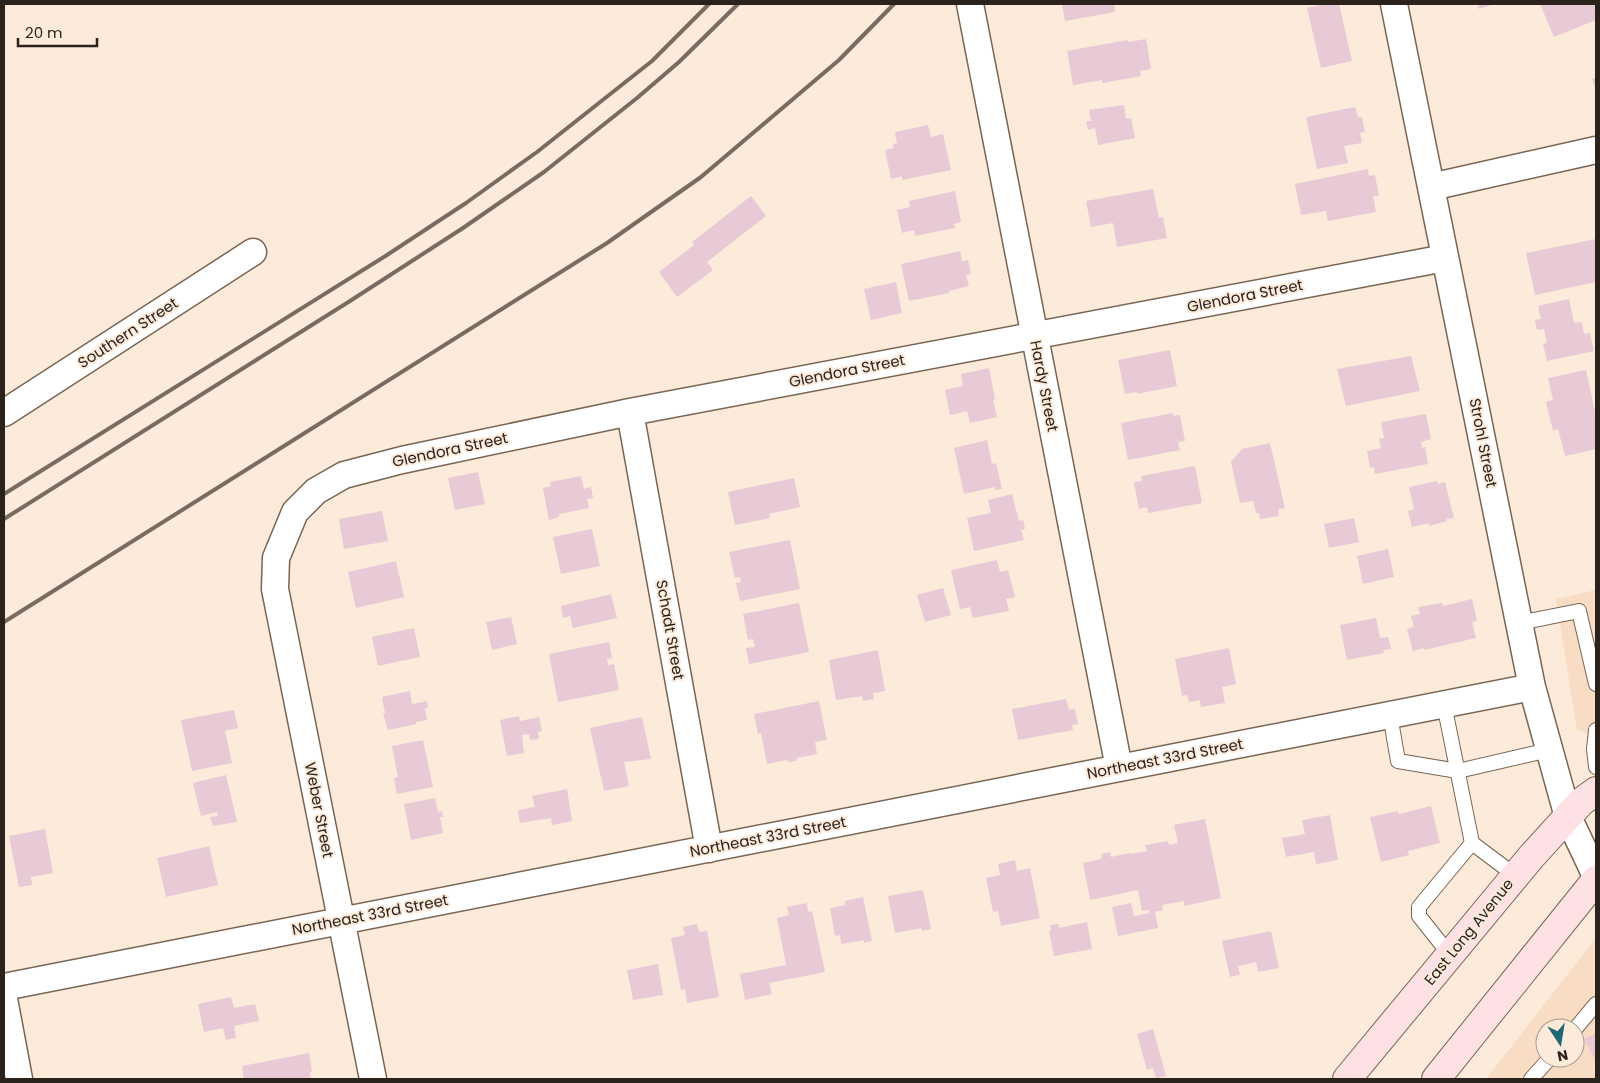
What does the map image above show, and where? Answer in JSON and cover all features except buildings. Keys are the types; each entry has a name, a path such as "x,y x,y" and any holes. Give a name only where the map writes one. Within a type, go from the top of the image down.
{"main road":[{"name":"East Long Avenue","path":"1347,1079 1516,876 1581,802 1596,791"},
{"path":"1436,1079 1596,880"}],"street":[{"name":"Hardy Street","path":"970,4 1119,768"},
{"name":"Strohl Street","path":"1394,4 1532,687 1568,817 1596,876"},
{"path":"1431,187 1596,150"},
{"name":"Southern Street","path":"4,414 253,252"},
{"name":"Glendora Street","path":"281,541 295,512 316,491 344,475 402,460 630,412 1445,258"},
{"name":"Schadt Street","path":"630,412 709,849"},
{"name":"Weber Street","path":"281,541 276,558 275,589 373,1079"},
{"name":"Northeast 33rd Street","path":"4,987 1532,687"},
{"path":"4,999 19,1079"}],"lane":[{"path":"1519,623 1579,611 1596,684"},
{"path":"1444,704 1472,843 1516,876"},
{"path":"1390,715 1398,761 1458,771 1549,750"},
{"path":"1596,730 1594,749 1596,767"},
{"path":"1450,955 1419,916 1419,906 1472,843"},
{"path":"1584,1018 1596,1004"},
{"path":"1531,1079 1541,1068"}],"shaded area":[{"path":"1596,590 1596,736 1577,730 1556,599"},
{"path":"1596,938 1596,1079 1486,1079"}],"railway":[{"path":"4,494 387,255 466,203 537,152 652,61 709,4"},
{"path":"4,519 350,301 463,228 544,172 679,62 738,4"},
{"path":"4,622 607,243 701,177 839,60 894,4"}]}
